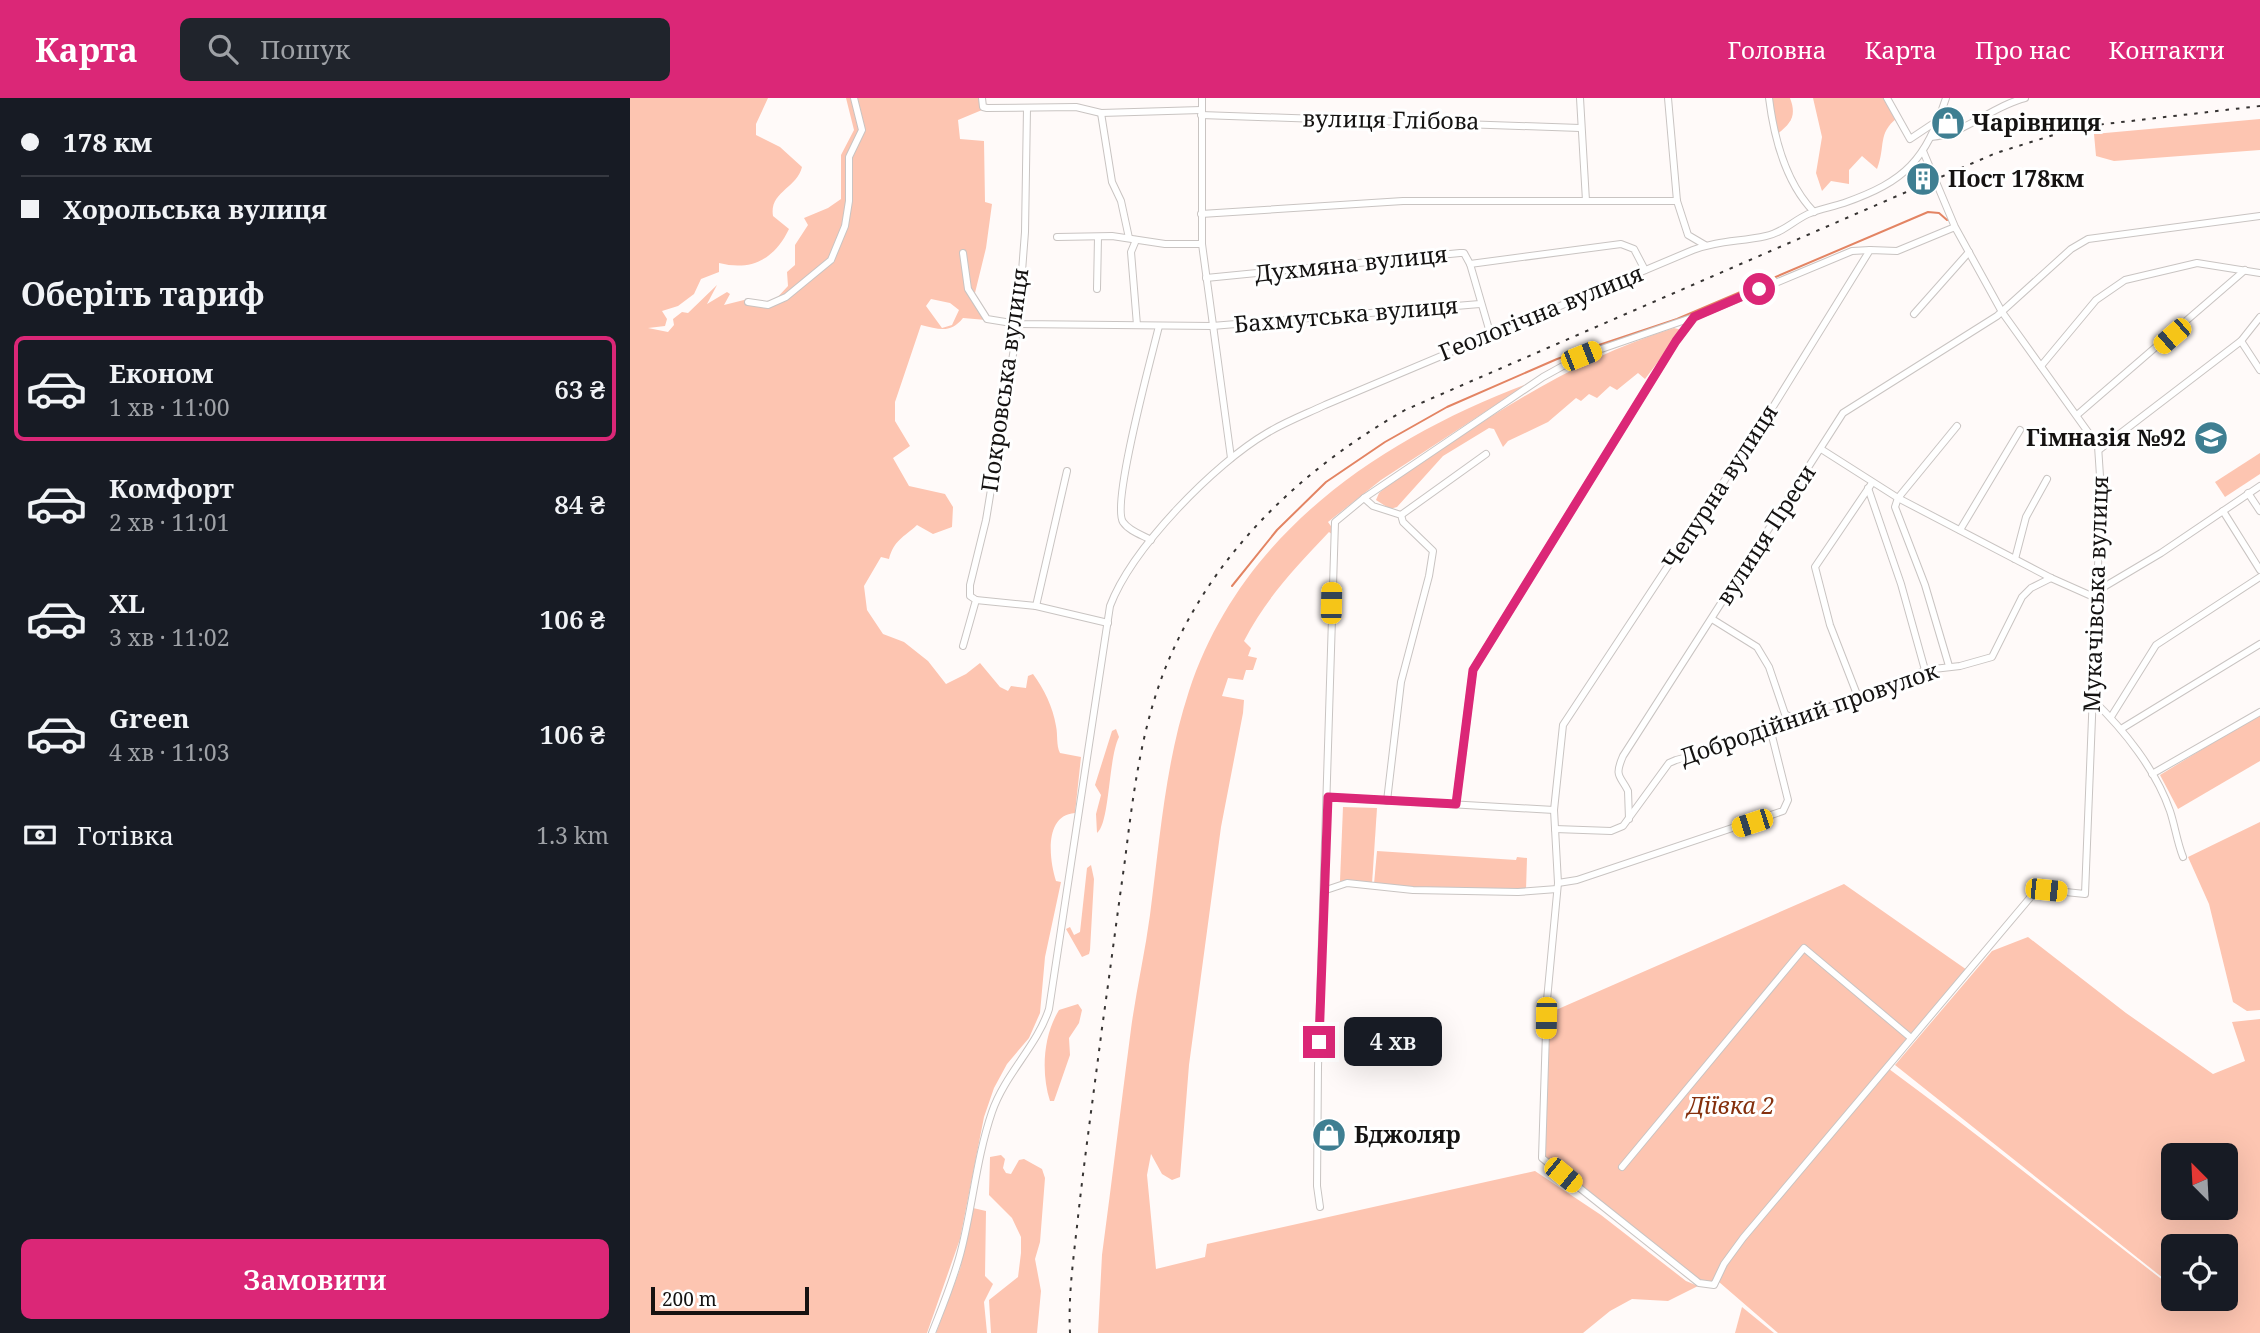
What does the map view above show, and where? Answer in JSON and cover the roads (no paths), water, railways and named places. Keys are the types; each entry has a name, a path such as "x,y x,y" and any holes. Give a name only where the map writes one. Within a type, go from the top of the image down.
{"street":[{"path":"748,302 768,305 786,297 831,260 847,214 849,157 862,130 854,98"},
{"path":"982,98 983,107 1076,107 1101,113 1201,113"},
{"path":"1038,107 1039,98"},
{"path":"1202,98 1202,244 1231,458"},
{"path":"1580,98 1586,201"},
{"path":"1668,98 1677,201 1688,235 1705,245"},
{"path":"1769,98 1776,139 1788,171 1800,196 1814,212"},
{"path":"1887,98 1910,139 1939,120"},
{"path":"1923,151 1939,120 1946,98"},
{"path":"1931,137 1969,124 2003,102 2025,98"},
{"name":"Покровська вулиця","path":"963,646 976,600 970,596 970,585 986,520 1018,324 1025,232 1027,108"},
{"path":"1101,113 1112,182 1133,239 1131,252 1137,325"},
{"name":"вулиця Глібова","path":"1201,113 1580,128"},
{"name":"Геологічна вулиця","path":"932,1333 963,1245 978,1163 993,1109 1006,1082 1044,1024 1049,1009 1110,606 1123,576 1150,540 1231,458 1268,432 1435,356 1491,336 1705,245 1728,239 1765,237 1814,212 1861,196 1898,178 1923,151"},
{"name":"Мукачівська вулиця","path":"1911,1038 2034,893 2046,890 2085,894 2100,449 2001,312 1955,227 1923,151"},
{"path":"1201,214 1403,201 1677,201"},
{"name":"вулиця Преси","path":"1629,819 1628,791 1619,782 1619,765 1843,413 2001,312 2071,249 2088,239 2260,216"},
{"path":"1320,1207 1317,1186 1318,1067 1326,890 1335,522 1364,498 1543,377 1581,356 1694,317 1852,251 1897,251 1955,227"},
{"path":"1057,237 1202,244"},
{"path":"1097,289 1098,237"},
{"name":"Духмяна вулиця","path":"1206,278 1460,253 1464,253 1470,264 1621,244 1634,249 1645,270"},
{"name":"Чепурна вулиця","path":"1870,250 1771,410 1563,725 1554,810 1557,886 1546,1000 1542,1158 1699,1283 1714,1285 1724,1264 1743,1238 1911,1038"},
{"path":"1914,314 1969,252"},
{"name":"Бахмутська вулиця","path":"963,253 968,289 987,318 1018,324 1212,326 1438,305 1480,304"},
{"path":"2041,366 2096,300 2125,280 2197,263 2260,273"},
{"path":"1470,264 1491,336"},
{"path":"2077,415 2245,270"},
{"path":"1456,804 1473,670 1676,341 1694,317"},
{"path":"2100,449 2241,341 2260,317"},
{"path":"1150,540 1126,526 1121,516 1123,485 1158,326"},
{"path":"2241,341 2260,370"},
{"path":"1949,666 1925,585 1897,517 1898,498 1957,426"},
{"path":"1960,530 2020,430"},
{"path":"1821,449 1870,486 2051,578 2096,594 2260,486"},
{"path":"1401,515 1486,454"},
{"path":"1036,606 1067,471"},
{"path":"2015,559 2026,517 2047,479"},
{"path":"1870,486 1925,670"},
{"path":"1858,697 1830,625 1815,567 1870,486"},
{"path":"2248,493 2260,511"},
{"path":"1364,498 1373,506 1401,515"},
{"path":"2223,511 2260,570"},
{"path":"1387,801 1401,682 1433,551 1427,541 1403,522 1401,515"},
{"path":"2111,717 2156,645 2260,577"},
{"name":"Добродійний провулок","path":"1629,819 1670,763 1735,744 1792,718 1887,689 1925,670 1992,657 2022,597 2031,588 2051,578"},
{"path":"976,600 1036,606 1108,623"},
{"path":"1712,619 1757,647 1769,667 1785,714 1792,718"},
{"path":"2121,729 2260,644"},
{"path":"2093,701 2121,729 2152,774 2170,812 2183,858"},
{"path":"2152,774 2260,712"},
{"path":"1326,890 1347,883 1413,890 1518,892 1557,886 1783,811 1788,800 1772,736 1774,726"},
{"path":"1328,797 1554,810"},
{"path":"1555,829 1611,831 1623,827 1629,819"},
{"path":"1622,1167 1804,948 1911,1038"}],"waterway":[{"path":"1232,586 1277,530 1326,482 1385,442 1447,407 1557,359 1677,319 1928,212 1939,213 1947,220"}],"railway":[{"path":"1070,1333 1072,1275 1084,1170 1131,811 1144,739 1165,669 1184,627 1233,552 1263,519 1295,488 1330,460 1405,410 1996,153 2079,127 2260,106"}],"place":[{"name":"Чарівниця","path":"1948,123"},
{"name":"Пост 178км","path":"1923,179"},
{"name":"Гімназія №92","path":"2211,438"},
{"name":"Бджоляр","path":"1329,1135"}],"park label":[{"name":"Діївка 2","path":"1731,1106"}]}
